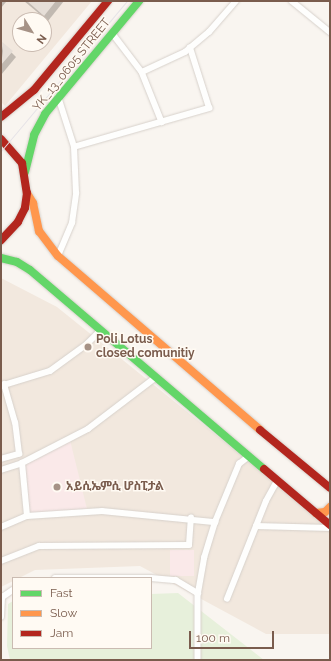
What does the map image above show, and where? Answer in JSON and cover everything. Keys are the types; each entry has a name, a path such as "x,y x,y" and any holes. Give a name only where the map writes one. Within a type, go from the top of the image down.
{"main road":[{"name":"YK_13_0605 STREET","path":"1,116 34,90 108,1"},
{"name":"YK_13_0605 STREET","path":"25,172 39,124 58,97 140,1"},
{"path":"1,139 17,156 25,172 27,193 25,208 18,222 1,240"},
{"path":"27,193 32,203 39,230 58,256 177,360 330,488"},
{"path":"1,258 17,262 30,270 155,378 330,525"},
{"path":"316,513 325,512 330,507"}],"street":[{"path":"142,72 190,48 209,32 236,1"},
{"path":"292,1 330,32"},
{"path":"113,34 142,72 162,122"},
{"path":"74,147 209,108 190,48"},
{"path":"58,97 74,147 76,194 67,237 58,256"},
{"path":"1,459 19,454 15,423 3,385 50,371 87,344 100,331"},
{"path":"1,470 22,463 88,429 155,378"},
{"path":"198,660 198,593 204,558 215,522 239,464 248,457"},
{"path":"22,463 27,516"},
{"path":"227,599 256,526 277,481"},
{"path":"1,527 27,516 102,511 191,518 215,522"},
{"path":"1,561 39,546 189,545 191,518"},
{"path":"256,526 330,528"},
{"path":"152,578 176,580 198,593"},
{"path":"1,617 1,597 12,591"}],"shaded area":[{"path":"1,1 92,1 52,49 52,12 12,12 12,52 50,52 5,106 1,102"},
{"path":"1,278 57,307 330,527 330,634 266,634 140,566 35,570 21,577 12,577 12,582 1,587"},
{"path":"70,440 87,509 27,516 22,463"},
{"path":"170,550 194,550 194,576 170,576"}],"green space":[{"path":"178,593 264,660 10,660 7,646 8,604 12,602 12,649 152,649 152,594"}],"building":[{"path":"27,1 56,1 47,12 39,12"},
{"path":"1,41 12,50 12,52 1,65 3,51"}],"tram line":[{"path":"1,151 127,1"}],"traffic: fast":[{"path":"25,172 34,135 45,114 139,1"},
{"path":"1,258 17,262 30,270 264,469"}],"traffic: slow":[{"path":"27,193 33,203 39,231 58,256 260,430"},
{"path":"316,513 325,512 330,507"}],"traffic: jam":[{"path":"1,117 34,90 108,1"},
{"path":"1,139 22,163 27,193 25,208 18,222 1,240"},
{"path":"260,430 330,488"},
{"path":"264,469 330,525"}],"place":[{"name":"Poli Lotus closed comunitiy","path":"88,347"},
{"name":"አይሲኤምሲ ሆስፒታል","path":"57,487"}]}
